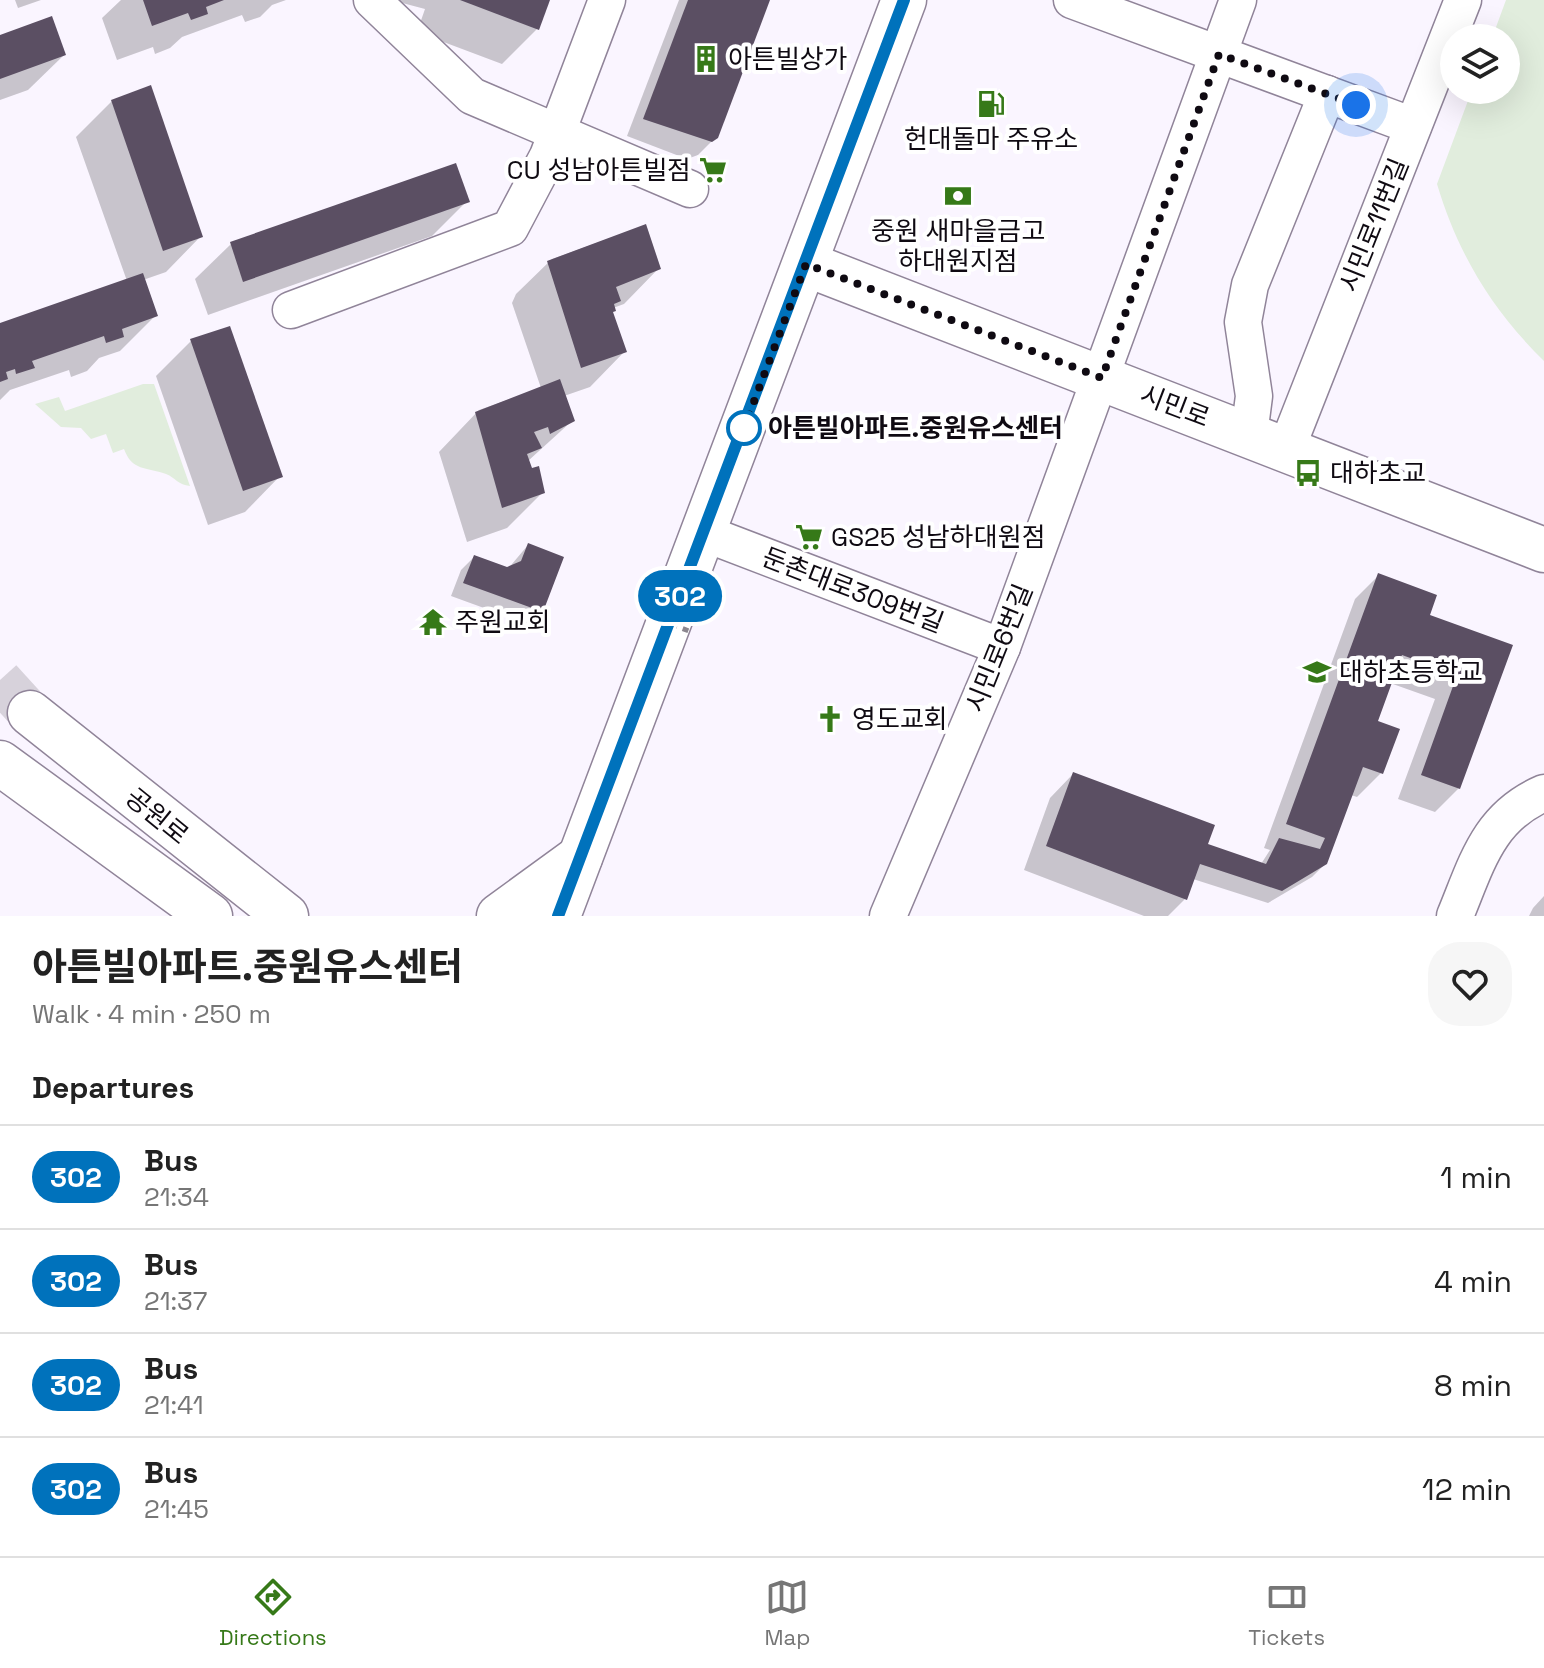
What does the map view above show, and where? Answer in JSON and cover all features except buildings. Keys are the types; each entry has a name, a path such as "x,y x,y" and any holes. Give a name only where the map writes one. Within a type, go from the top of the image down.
{"main road":[{"path":"558,916 904,0"},
{"name":"시민로","path":"806,264 1544,550"},
{"name":"공원로","path":"30,713 286,916"},
{"name":"공원로","path":"0,763 210,916"},
{"path":"499,916 580,857"}],"street":[{"path":"372,0 472,96 690,189"},
{"path":"291,310 510,228 557,132 607,0"},
{"path":"1072,0 1413,126"},
{"name":"시민로6번길","path":"888,916 1002,647 1238,0"},
{"name":"시민로11번길","path":"1267,442 1413,126 1463,0"},
{"path":"1267,442 1254,396 1243,322 1250,285 1327,94"},
{"name":"둔촌대로309번길","path":"704,533 1002,647"},
{"path":"1455,916 1484,845 1517,804 1544,793"}],"path":[{"path":"649,616 689,631"}],"green space":[{"path":"1506,0 1544,0 1544,361 1508,322 1479,280 1455,234 1437,184 1467,104 1520,104 1520,24 1497,24"},
{"path":"143,384 154,384 190,486 166,474 136,465 124,449 113,453 106,434 91,439 81,428 61,427 35,404 59,397 65,411"}],"tunnel":[{"path":"0,680 30,713"}],"bus line":[{"name":"302","path":"558,916 904,0"}],"place":[{"name":"아튼빌상가","path":"706,59"},
{"name":"헌대돌마 주유소","path":"991,104"},
{"name":"CU 성남아튼빌점","path":"713,170"},
{"name":"중원 새마을금고 하대원지점","path":"958,196"},
{"name":"아튼빌아파트.중원유스센터","path":"744,428"},
{"name":"대하초교","path":"1308,473"},
{"name":"GS25 성남하대원점","path":"809,537"},
{"name":"주원교회","path":"433,622"},
{"name":"대하초등학교","path":"1317,672"},
{"name":"영도교회","path":"830,719"}],"route":[{"path":"744,428 806,264 1102,378 1219,54 1356,105"}]}
